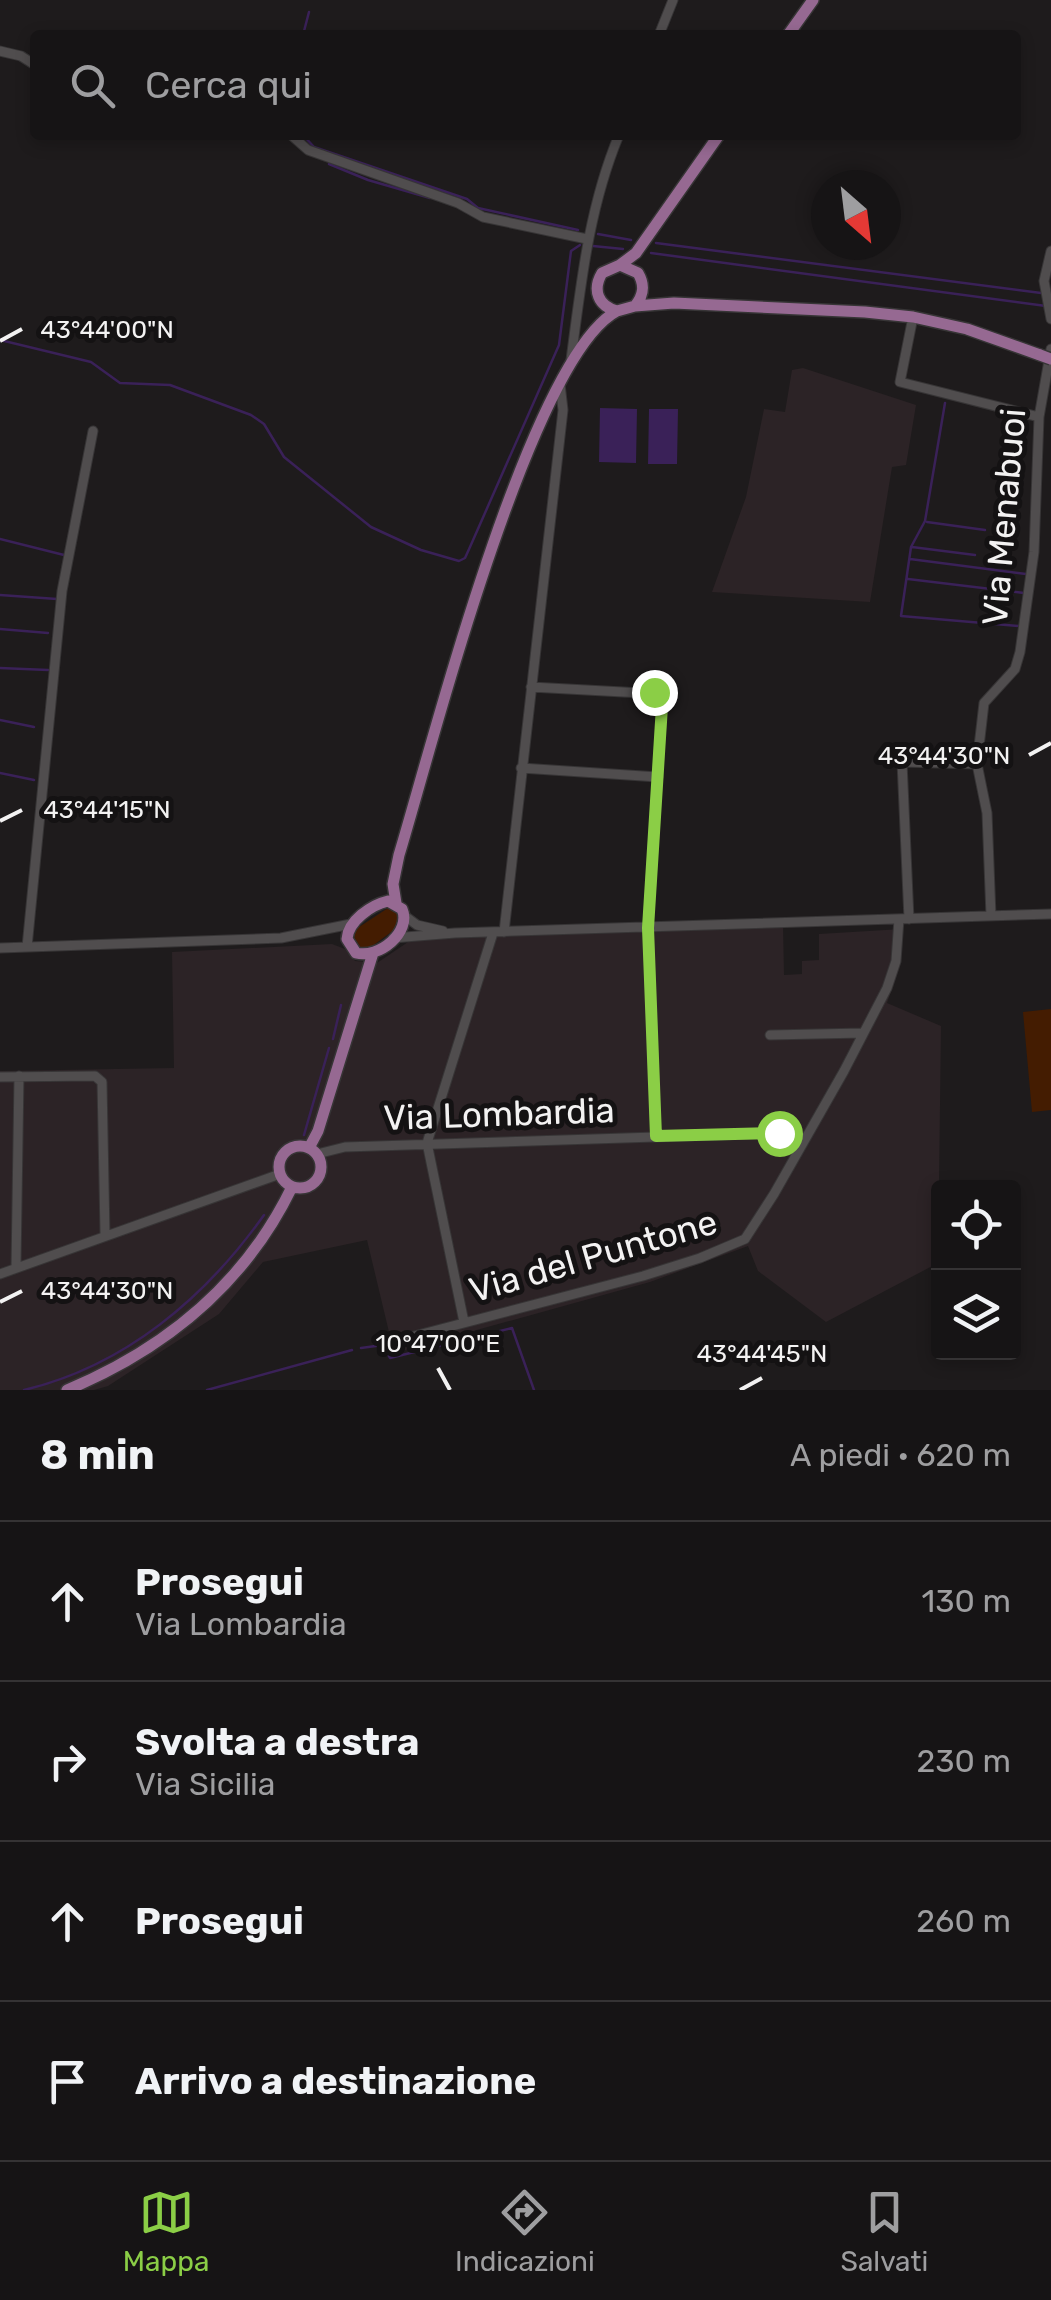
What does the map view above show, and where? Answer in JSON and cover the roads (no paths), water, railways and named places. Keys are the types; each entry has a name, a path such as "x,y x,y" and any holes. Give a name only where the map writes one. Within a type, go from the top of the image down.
{"main road":[{"path":"792,30 813,0"},
{"path":"582,344 597,311 596,286 600,276 636,253 715,140"},
{"path":"635,306 642,295 640,253 648,236"},
{"path":"620,265 652,295 674,303"},
{"path":"598,298 617,312"},
{"path":"356,1004 360,971 356,953 347,939 350,924 379,903 399,855 502,517 560,382 594,328 617,312 635,306 674,303 913,317 1047,354"},
{"path":"313,1151 292,1147 283,1153 280,1174 292,1187 304,1188 318,1178 321,1164 313,1151 356,1004 374,953 403,930 406,916 396,903 394,884 399,855"},
{"path":"379,903 396,903"},
{"path":"356,953 374,953"},
{"path":"67,1390 144,1352 216,1295 262,1240 292,1187"}],"street":[{"path":"661,30 673,0"},
{"path":"0,51 30,62"},
{"path":"297,140 308,150 458,203 483,217 587,239"},
{"path":"571,360 587,239 601,181 617,140"},
{"path":"1050,311 1044,281 1051,251"},
{"path":"913,317 900,382 1039,416"},
{"name":"Via Menabuoi","path":"991,916 987,813 977,764 984,704 1015,670 1020,652 1034,552 1039,416 1047,354"},
{"path":"464,1322 427,1143 499,933 563,410 560,382"},
{"path":"27,947 62,591 94,431"},
{"path":"531,687 660,694 648,928 656,1136"},
{"name":"Via del Puntone","path":"399,1340 642,1276 739,1242 751,1232 863,1033 896,961 904,919 902,762 977,764"},
{"path":"521,768 658,777"},
{"path":"393,938 1051,914"},
{"path":"406,916 417,924 455,933"},
{"path":"0,948 281,938 350,924"},
{"path":"770,1035 863,1033"},
{"path":"16,1268 19,1076"},
{"path":"0,1077 95,1076 102,1082 104,1234"},
{"name":"Via Lombardia","path":"313,1151 427,1143 779,1133 802,1141"},
{"path":"0,1274 280,1174"}],"waterway":[{"path":"304,30 309,12"},
{"path":"308,140 314,147 467,199 478,208 578,230"},
{"path":"329,164 430,198"},
{"path":"598,234 631,240"},
{"path":"656,243 1041,293"},
{"path":"0,340 91,362 120,383 170,385 251,415 264,424 284,457 371,527 421,550 459,561 465,558 559,345 571,251 580,245"},
{"path":"593,246 623,249"},
{"path":"651,253 1046,306"},
{"path":"945,403 925,521 911,547 901,616 1019,626"},
{"path":"927,522 985,530"},
{"path":"0,539 64,555"},
{"path":"912,547 975,555"},
{"path":"910,559 1026,574"},
{"path":"908,579 1024,593"},
{"path":"0,595 57,599"},
{"path":"0,629 48,633"},
{"path":"0,668 48,670"},
{"path":"0,720 34,727"},
{"path":"0,773 34,780"},
{"path":"333,1039 341,1005"},
{"path":"304,1135 329,1048"},
{"path":"24,1390 96,1364 160,1325 216,1274 264,1215"},
{"path":"361,1348 383,1345 390,1358 512,1328 534,1390"},
{"path":"207,1390 352,1350"}]}
